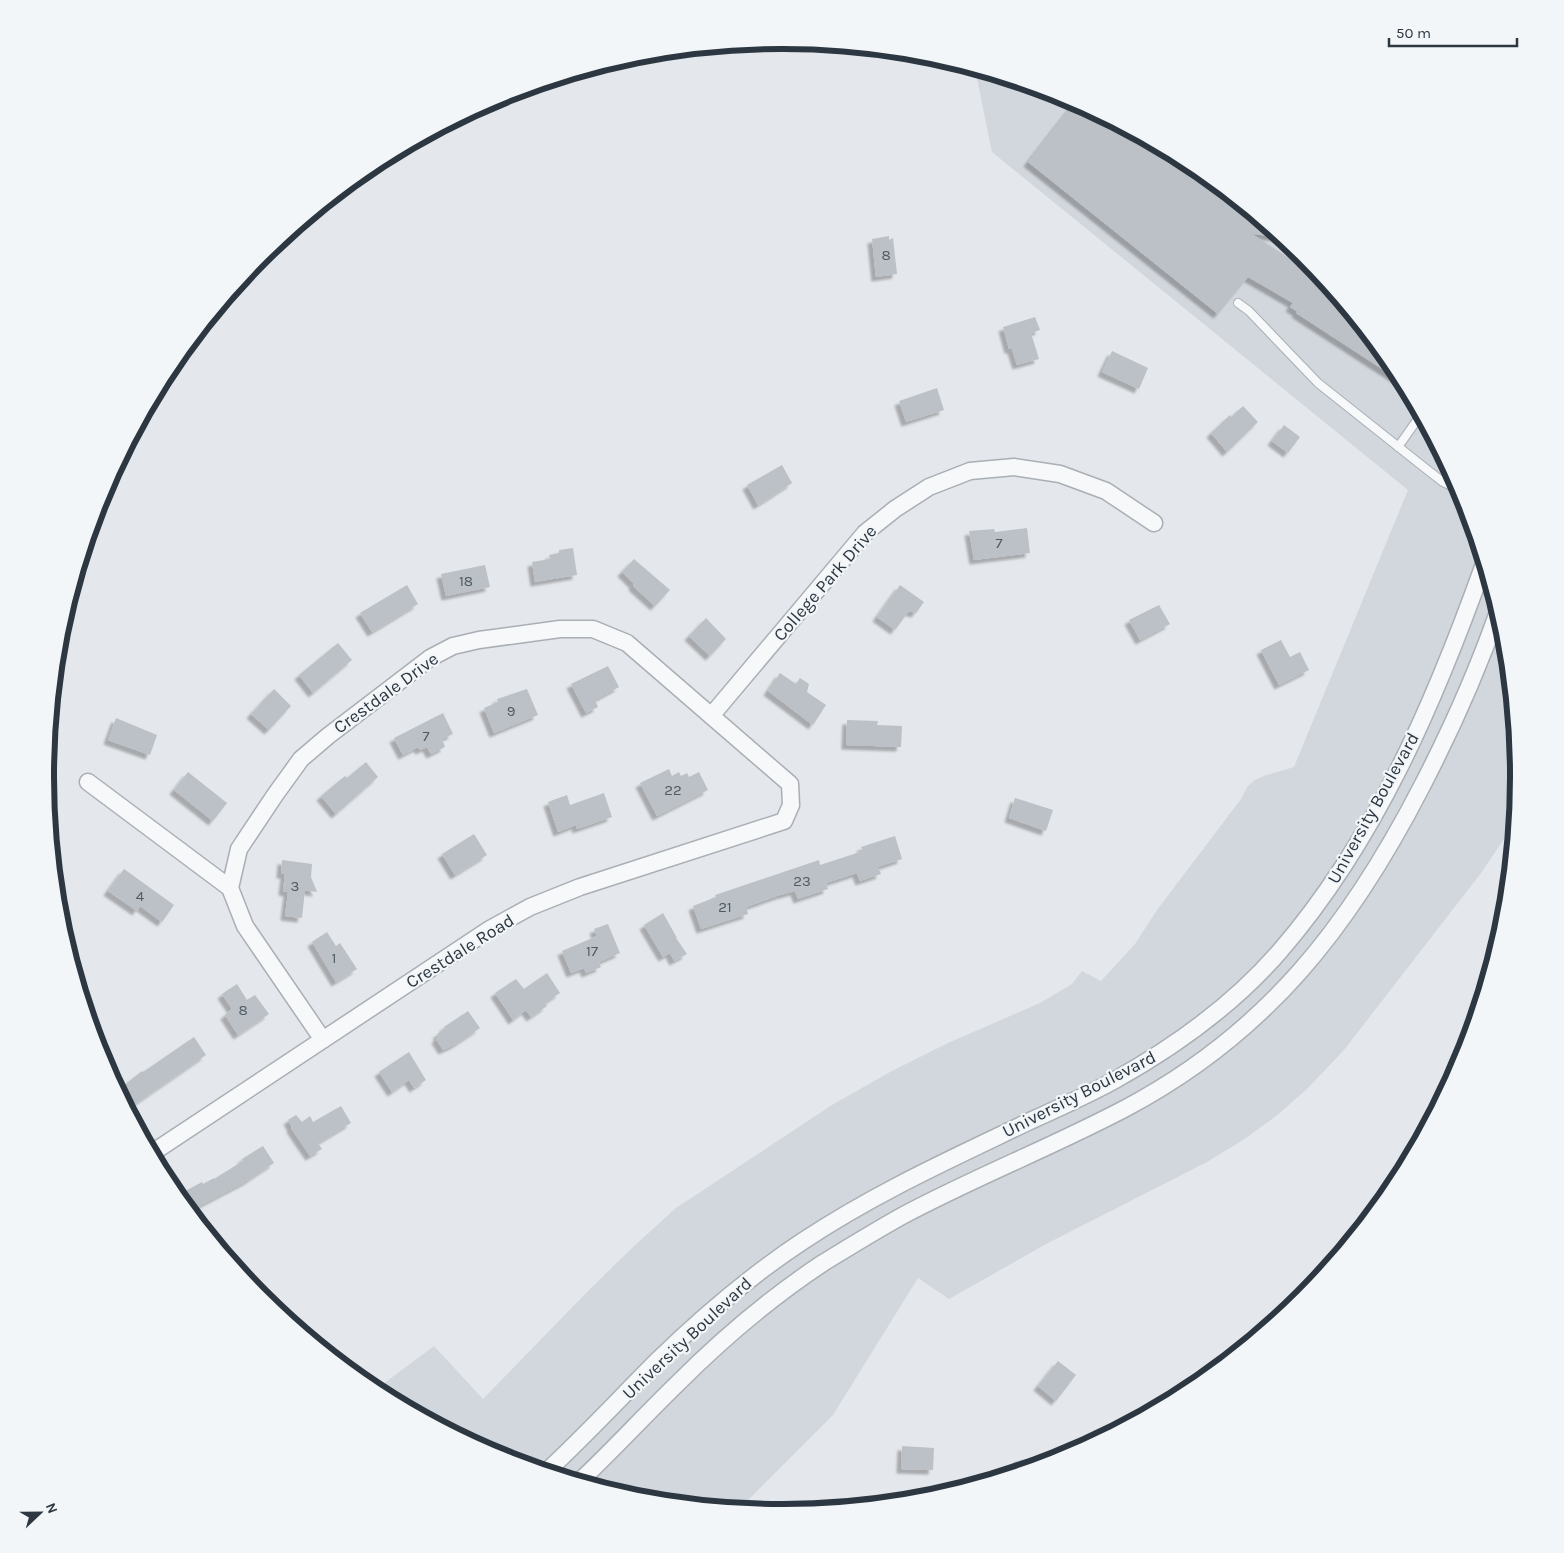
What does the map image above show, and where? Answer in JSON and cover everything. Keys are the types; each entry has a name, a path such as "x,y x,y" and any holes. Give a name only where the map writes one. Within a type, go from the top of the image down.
{"street":[{"name":"College Park Drive","path":"711,716 865,533 895,509 929,487 970,471 1014,467 1051,472 1106,491 1154,523"},
{"name":"University Boulevard","path":"551,1467 579,1442 657,1361 694,1326 766,1267 846,1214 888,1190 1079,1098 1150,1060 1216,1012 1248,984 1278,953 1332,884 1376,810 1403,758 1444,670 1480,573"},
{"name":"University Boulevard","path":"585,1476 707,1355 748,1318 783,1291 861,1239 902,1216 1101,1120 1165,1085 1200,1062 1268,1006 1300,973 1330,936 1383,859 1407,816 1454,722 1475,674 1493,624"},
{"name":"Crestdale Drive","path":"230,888 240,849 274,795 301,759 430,658 453,646 479,640 560,629 593,629 627,643 790,784 791,805"},
{"path":"88,782 230,888 245,926 323,1040"},
{"name":"Crestdale Road","path":"158,1149 490,929 530,907 580,888 784,821 791,805"}],"lane":[{"path":"1238,303 1249,311 1318,383 1448,485"},
{"path":"1398,447 1416,421"}],"shaded area":[{"path":"976,76 1016,87 1060,104 1146,146 1186,171 1262,229 1297,262 1359,333 1387,372 1435,455 1471,543 1485,588 1504,682 1510,776 1507,834 1481,873 1344,1050 1307,1089 1276,1116 1246,1138 1207,1162 1048,1243 949,1299 918,1278 833,1415 745,1503 687,1498 640,1490 548,1466 460,1429 418,1407 382,1385 434,1346 483,1399 590,1289 676,1208 832,1105 890,1072 948,1043 1040,1003 1072,984 1082,971 1101,981 1135,944 1157,910 1241,799 1248,786 1264,776 1294,767 1408,490 992,152"}],"building":[{"path":"1070,109 1146,146 1186,171 1262,229 1269,236 1252,234 1300,265 1359,333 1387,372 1296,313 1298,312 1290,307 1293,303 1248,277 1218,314 1028,162"},
{"path":"889,236 889,240 893,238 897,274 876,277 872,239"},
{"path":"1035,317 1040,330 1031,333 1039,359 1017,365 1012,349 1009,349 1003,327"},
{"path":"1112,351 1148,368 1139,389 1102,372"},
{"path":"937,388 944,410 906,422 899,401"},
{"path":"1243,406 1258,422 1227,452 1211,433 1230,415 1231,417"},
{"path":"1284,425 1300,437 1288,453 1272,441"},
{"path":"782,465 792,483 758,505 747,485"},
{"path":"1027,528 1030,553 974,560 969,531 994,529 995,532"},
{"path":"573,548 577,575 535,582 532,562 550,559 549,555 559,553 559,550"},
{"path":"634,559 670,590 655,606 633,586 634,584 622,572"},
{"path":"485,565 490,587 446,596 441,574"},
{"path":"407,585 418,604 372,632 360,613"},
{"path":"900,585 924,602 916,613 909,611 895,630 877,617"},
{"path":"1159,605 1170,624 1140,640 1129,620"},
{"path":"706,618 726,639 710,656 689,636"},
{"path":"1281,640 1290,657 1300,652 1309,670 1279,685 1261,650"},
{"path":"338,643 352,660 313,693 299,675"},
{"path":"608,666 619,687 595,700 598,707 586,713 571,684"},
{"path":"780,673 796,684 800,678 809,684 807,692 826,705 813,725 768,691"},
{"path":"274,689 291,706 269,730 251,714"},
{"path":"527,689 538,715 494,733 484,708 498,702 497,699"},
{"path":"443,713 453,734 442,739 445,747 431,754 427,747 420,750 418,747 403,755 394,738"},
{"path":"116,718 157,735 150,755 108,740"},
{"path":"847,720 878,721 877,725 902,726 901,747 846,745"},
{"path":"366,762 378,777 336,814 321,796"},
{"path":"669,769 672,776 679,772 681,776 687,773 689,777 699,772 708,790 657,816 640,783"},
{"path":"188,772 227,803 213,821 174,790"},
{"path":"604,793 612,817 577,829 576,825 558,832 548,802 567,795 570,805"},
{"path":"1015,798 1053,810 1046,831 1009,818"},
{"path":"474,834 487,855 455,875 442,854"},
{"path":"895,836 902,859 878,867 881,874 860,881 857,873 826,883 828,889 798,899 795,891 780,895 746,907 748,914 701,929 693,906 716,897 715,895 819,860 820,865 863,851 861,847"},
{"path":"282,860 312,864 311,877 317,892 305,890 302,918 285,916 288,892 283,891 285,874 281,874"},
{"path":"124,869 174,905 162,922 140,906 137,911 108,891"},
{"path":"663,913 687,954 674,961 670,953 663,957 644,925"},
{"path":"608,924 620,953 599,962 601,967 586,973 584,968 571,973 562,951 597,936 594,929"},
{"path":"327,932 336,946 340,943 357,969 336,982 312,942"},
{"path":"547,973 560,993 545,1003 547,1006 531,1017 526,1010 513,1020 495,993 516,979 524,989"},
{"path":"237,984 247,1000 255,995 269,1014 238,1035 225,1015 232,1009 222,994"},
{"path":"468,1011 480,1028 443,1050 436,1039 439,1036 437,1034"},
{"path":"194,1037 206,1055 133,1105 124,1086"},
{"path":"409,1052 426,1080 414,1088 409,1080 392,1092 379,1072"},
{"path":"341,1106 351,1123 318,1143 322,1149 310,1156 291,1128 288,1120 296,1115 302,1122 310,1116 313,1122"},
{"path":"263,1146 274,1163 247,1181 196,1208 185,1192 202,1182 203,1184 214,1179 243,1161 242,1159"},
{"path":"1058,1361 1076,1375 1056,1401 1038,1386"},
{"path":"902,1446 934,1448 933,1470 901,1469"}]}
